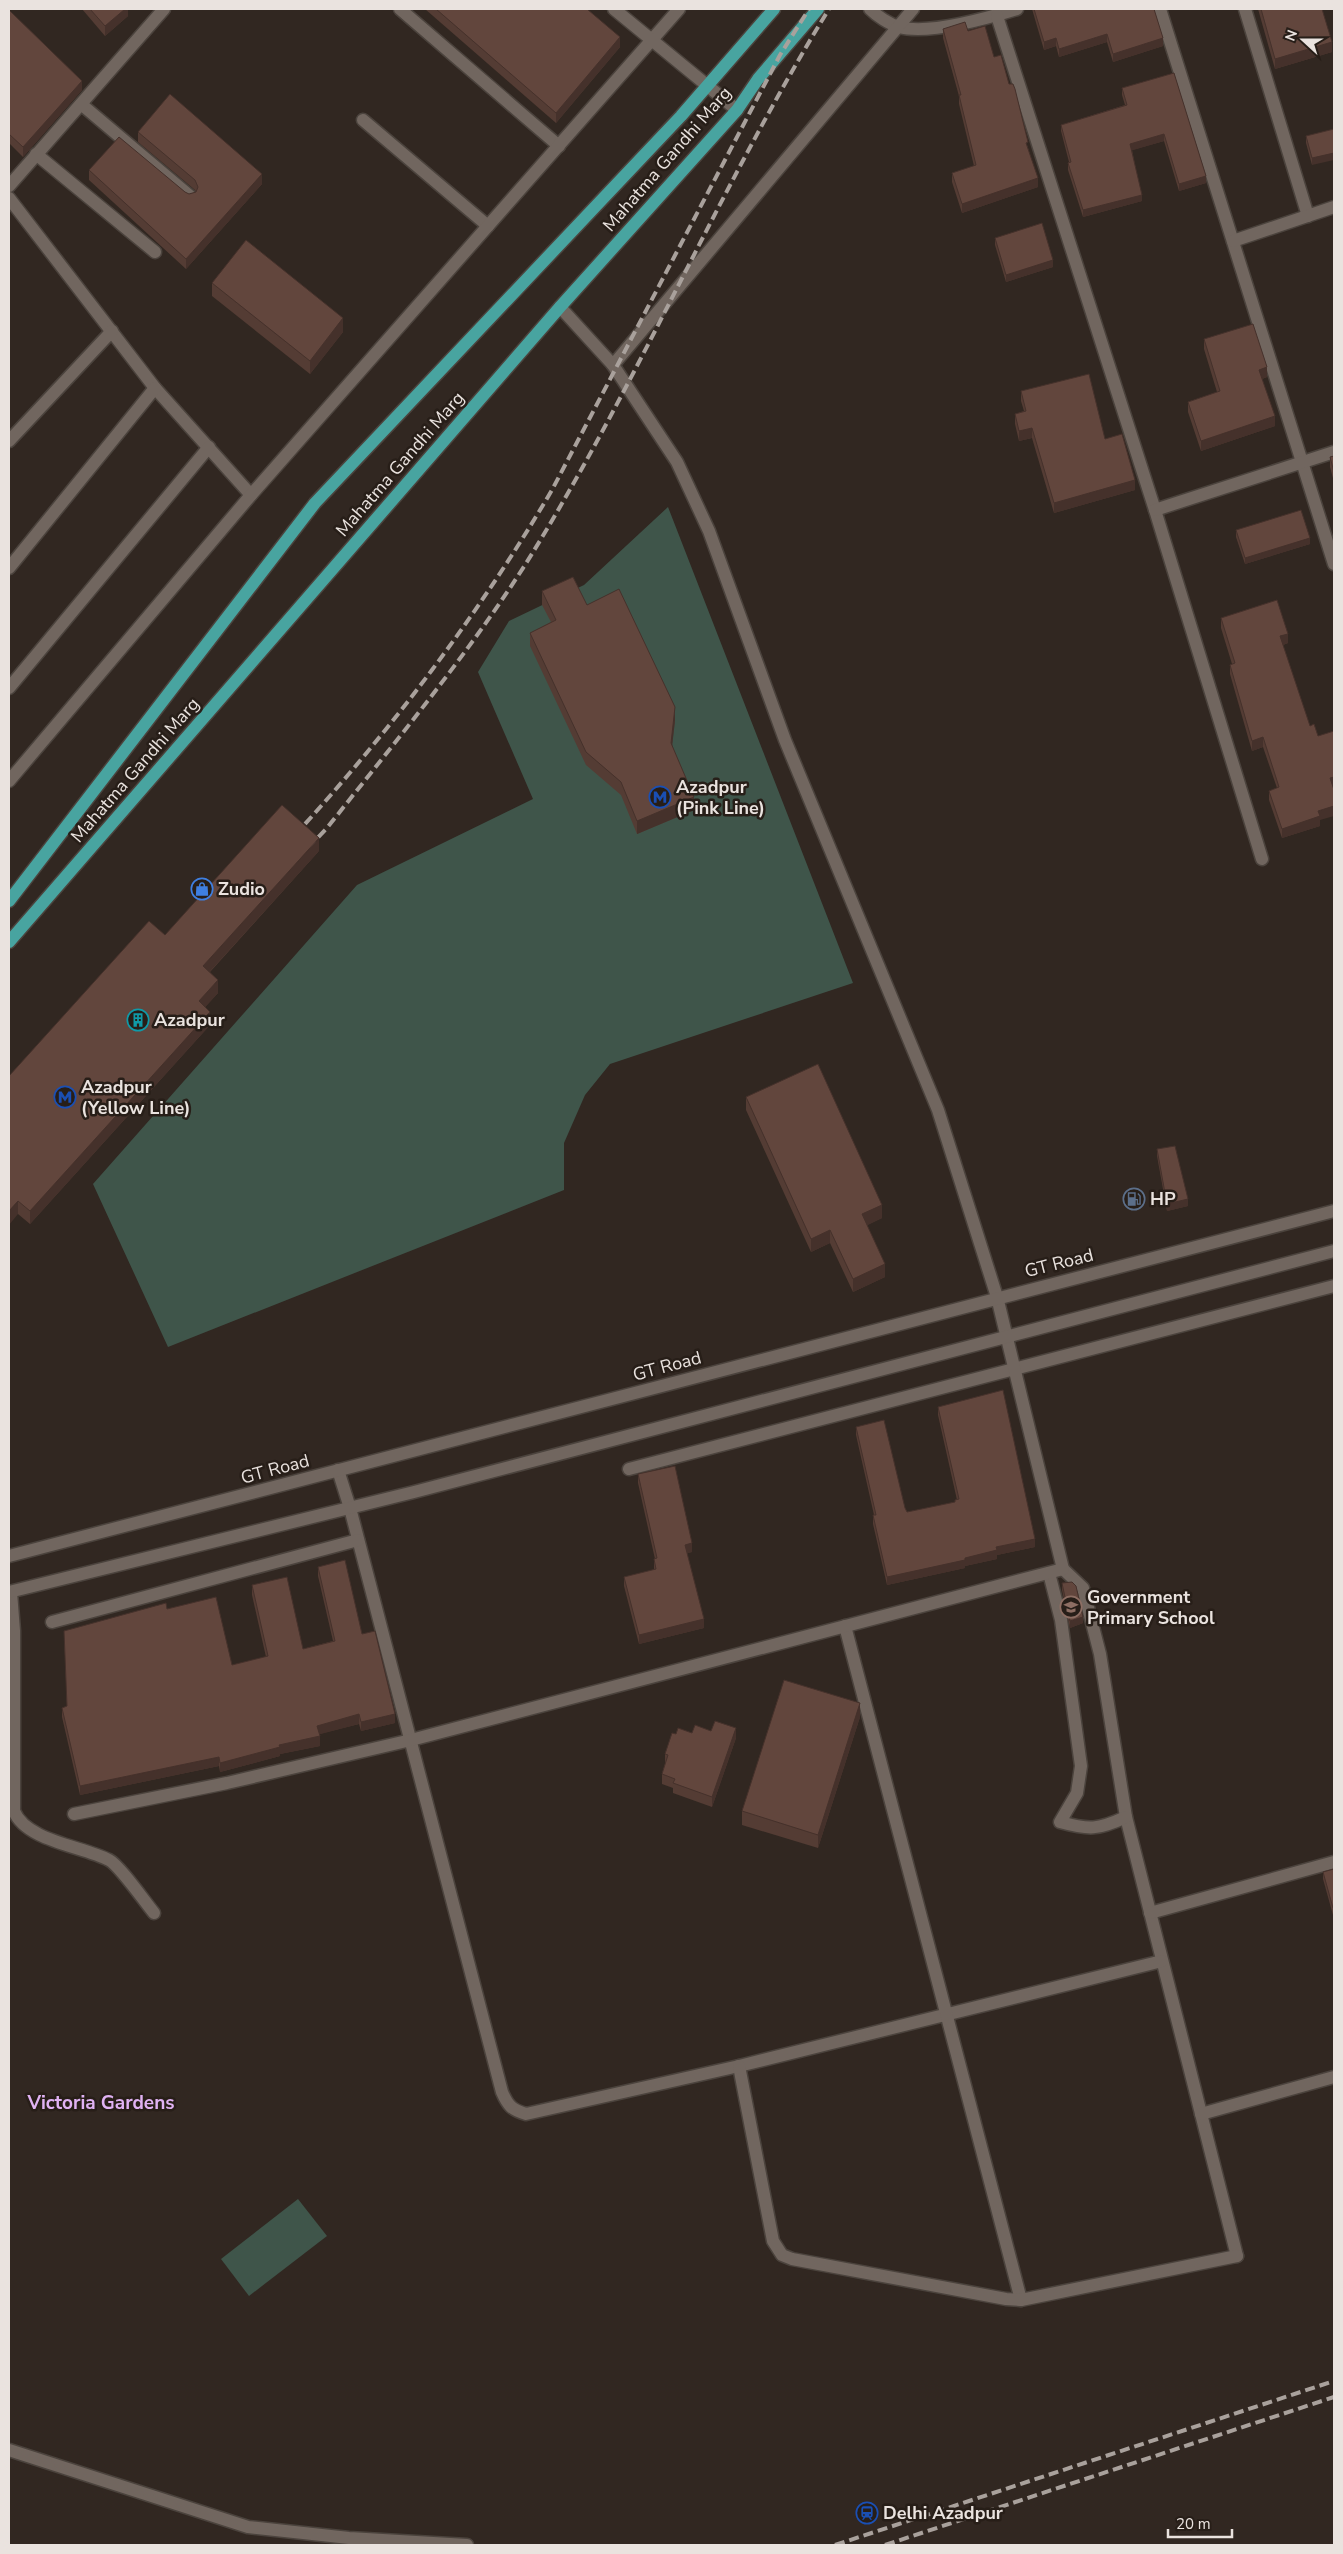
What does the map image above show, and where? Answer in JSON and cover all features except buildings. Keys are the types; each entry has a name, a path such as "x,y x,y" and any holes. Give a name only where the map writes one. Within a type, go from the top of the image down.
{"main road":[{"name":"Mahatma Gandhi Marg","path":"9,901 315,504 674,124 774,9"},
{"name":"Mahatma Gandhi Marg","path":"9,942 560,307 737,110 758,79 818,9"}],"street":[{"path":"9,186 164,9"},
{"path":"400,9 559,146"},
{"path":"614,9 737,110"},
{"path":"9,781 251,494 679,9"},
{"path":"870,9 899,27 938,27 997,16 1017,9"},
{"path":"613,365 913,9"},
{"path":"1160,9 1334,564"},
{"path":"1245,9 1308,216"},
{"path":"997,16 1155,510 1262,859"},
{"path":"81,104 190,196"},
{"path":"363,120 488,226"},
{"path":"36,154 154,252"},
{"path":"9,198 155,388 251,494"},
{"path":"1233,241 1334,207"},
{"path":"560,307 613,365 677,462 709,530 785,740 938,1110 997,1297 1013,1369 1064,1568 1083,1588 1100,1654 1126,1817 1236,2256 1021,2300 1006,2299 792,2259 782,2255 773,2241 739,2066"},
{"path":"9,441 112,331"},
{"path":"9,568 155,388"},
{"path":"9,688 209,447"},
{"path":"1155,510 1334,452"},
{"name":"GT Road","path":"9,1556 997,1297 1334,1211"},
{"path":"154,1913 110,1860 48,1838 18,1820 14,1811 14,1631 10,1592 350,1508 1334,1251"},
{"path":"629,1469 1334,1286"},
{"path":"338,1470 350,1508 507,2104 514,2111 526,2114 739,2066 1162,1961"},
{"path":"52,1622 358,1540"},
{"path":"74,1814 227,1783 411,1740 1064,1568"},
{"path":"1049,1572 1061,1620 1081,1766 1077,1792 1060,1822 1086,1829 1110,1824 1126,1817"},
{"path":"845,1626 945,2015 1021,2300"},
{"path":"1150,1914 1334,1862"},
{"path":"1201,2114 1334,2077"},
{"path":"9,2450 248,2527 349,2538 466,2545"}],"green space":[{"path":"668,507 853,983 610,1064 585,1095 564,1143 564,1190 168,1347 93,1184 357,885 533,799 478,672 509,621 584,585"},
{"path":"298,2199 327,2236 249,2296 221,2259"}],"railway":[{"path":"295,835 400,712 464,626 524,536 552,490 780,55 809,9"},
{"path":"308,848 327,828 429,699 479,633 525,565 566,497 604,428 750,147 829,9"},
{"path":"835,2545 1334,2381"},
{"path":"885,2545 1334,2397"}],"place":[{"name":"Azadpur (Pink Line)","path":"660,797"},
{"name":"Zudio","path":"202,889"},
{"name":"Azadpur","path":"138,1020"},
{"name":"Azadpur (Yellow Line)","path":"65,1097"},
{"name":"HP","path":"1134,1199"},
{"name":"Government Primary School","path":"1071,1607"},
{"name":"Delhi Azadpur","path":"867,2513"}],"district":[{"name":"Victoria Gardens","path":"101,2102"}]}
